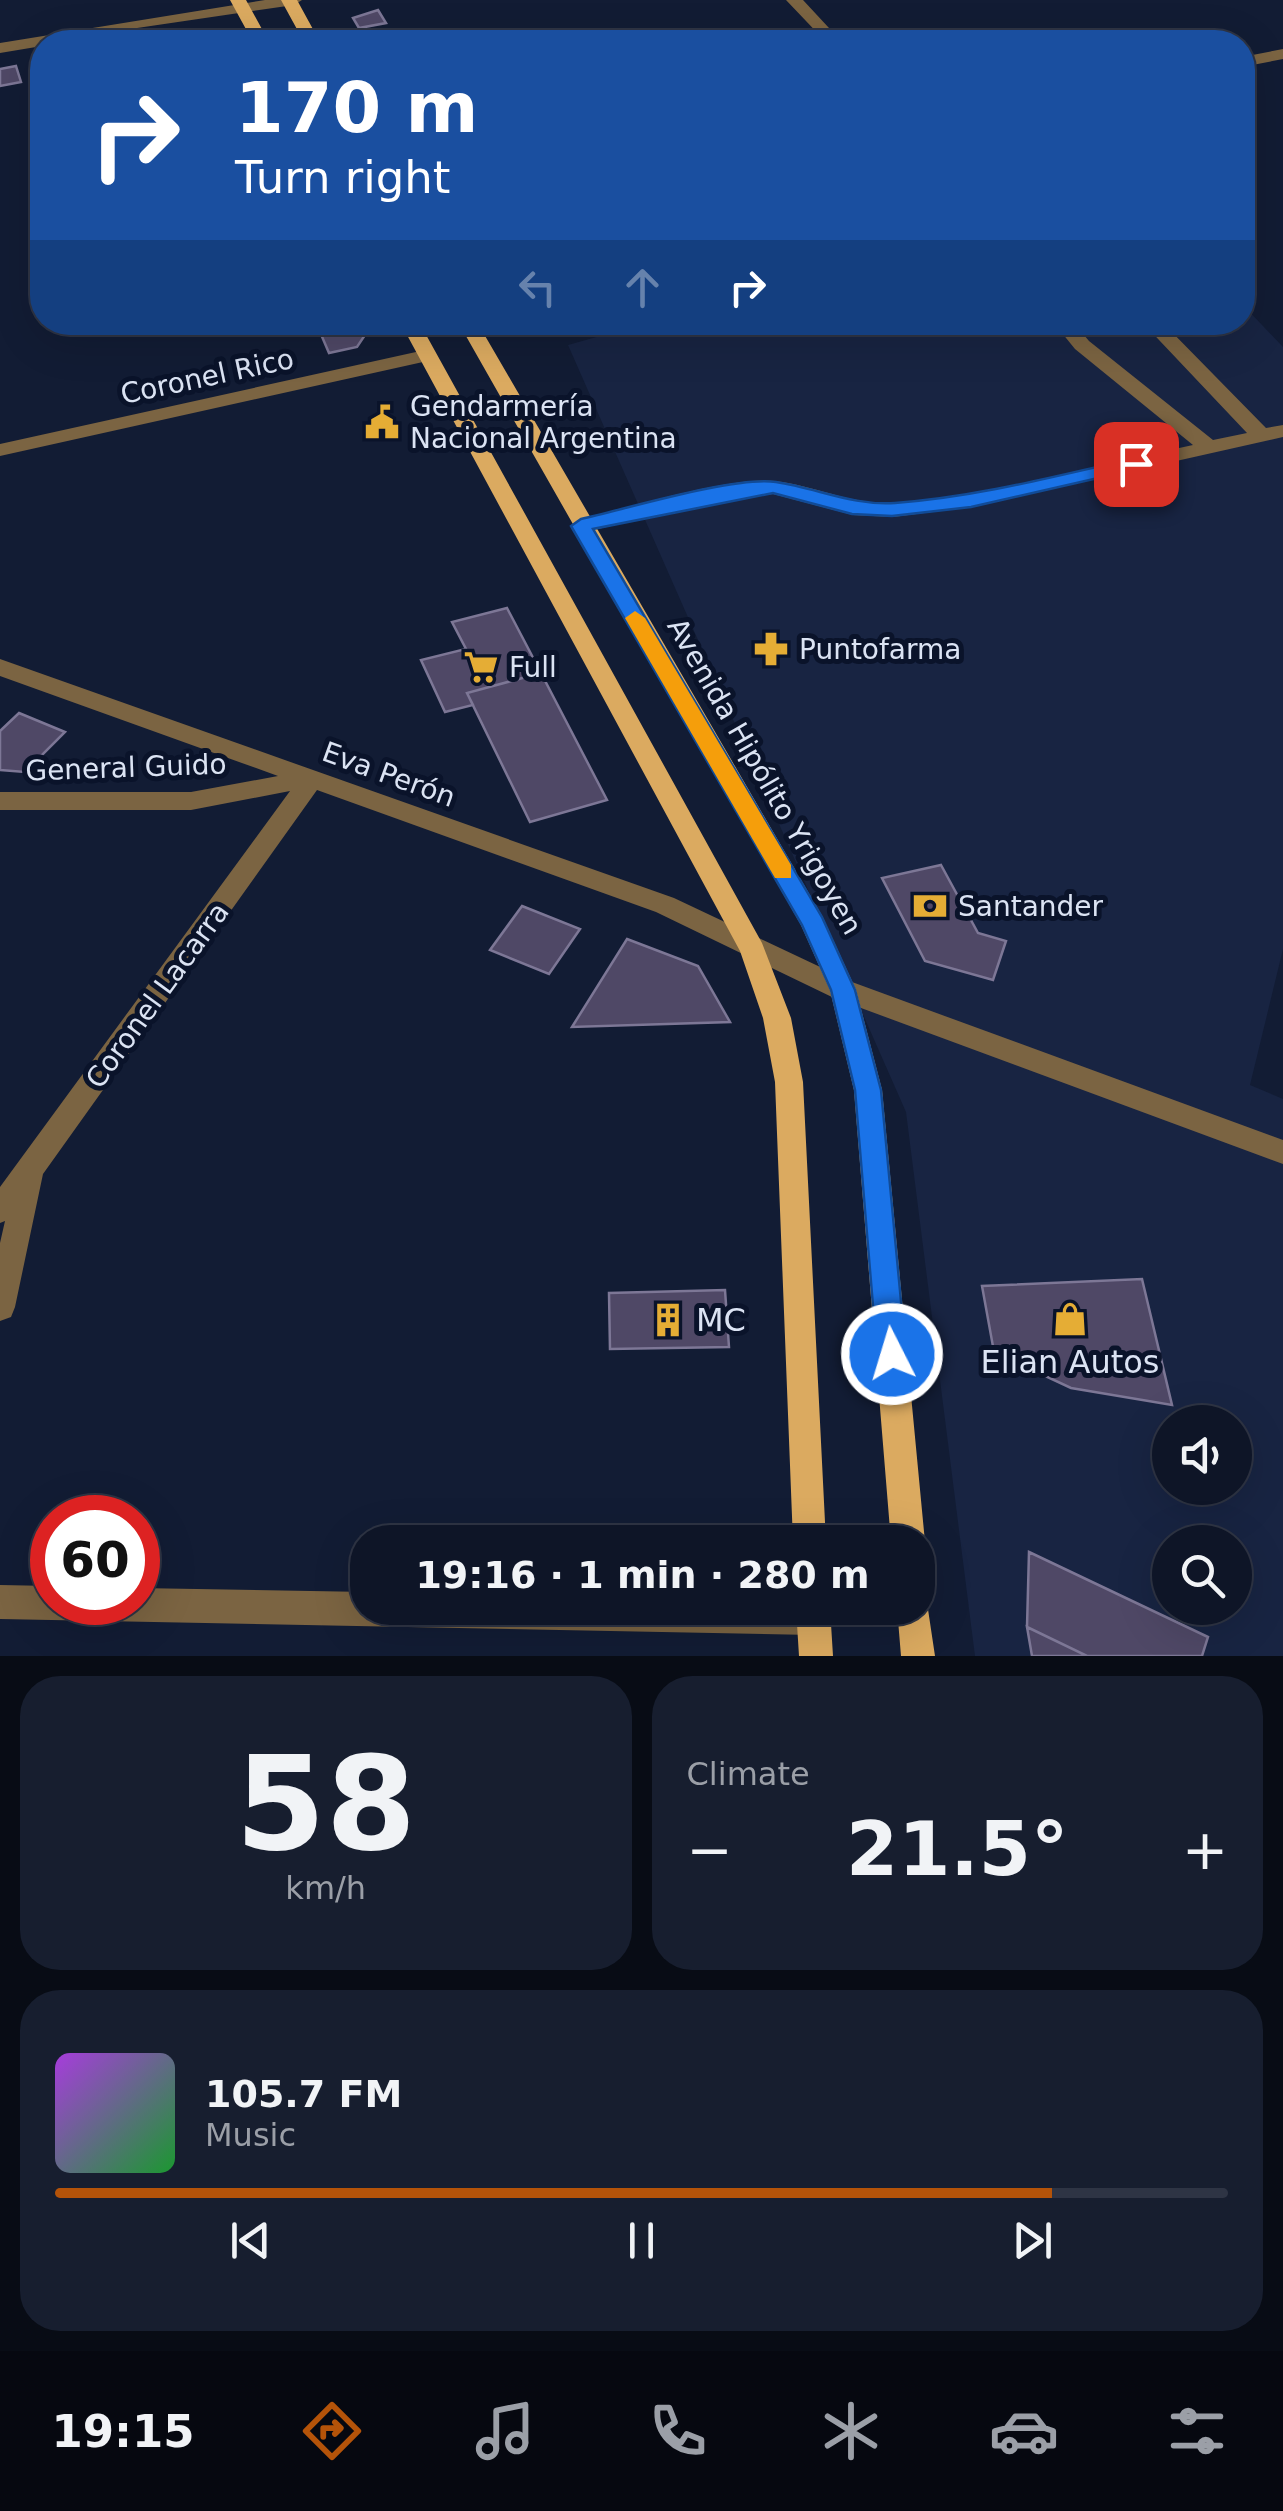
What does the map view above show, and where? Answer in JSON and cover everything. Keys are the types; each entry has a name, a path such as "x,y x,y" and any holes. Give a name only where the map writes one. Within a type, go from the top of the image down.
{"main road":[{"path":"291,0 306,30"},
{"path":"241,4 255,30"},
{"path":"414,335 753,950 777,1018 789,1082 809,1525"},
{"name":"Avenida Hipólito Yrigoyen","path":"474,335 813,923 843,990 868,1090 906,1525"},
{"path":"814,1625 816,1656"},
{"path":"915,1625 918,1656"}],"street":[{"path":"99,30 241,4 291,0"},
{"path":"794,0 823,30"},
{"path":"0,48 30,43"},
{"path":"1255,59 1283,54"},
{"path":"1073,335 1210,448"},
{"path":"1165,335 1272,433"},
{"name":"Coronel Rico","path":"0,450 425,356"},
{"path":"581,526 717,494 773,487 852,508 892,510 971,500 1272,433"},
{"name":"Eva Perón","path":"0,666 665,905 843,990 1283,1152"},
{"name":"General Guido","path":"0,801 191,800 313,778"},
{"name":"Coronel Lacarra","path":"0,1210 313,778"},
{"path":"0,1307 32,1167"},
{"path":"0,1602 350,1607"}],"shaded area":[{"path":"1255,318 1283,347 1283,949 1250,1085 1283,1099 1283,1656 975,1656 906,1112 568,345 604,335 1255,335"}],"building":[{"path":"378,10 386,23 359,28 353,18"},
{"path":"16,66 21,82 0,86 0,69"},
{"path":"321,335 365,335 357,347 329,353"},
{"name":"Full","path":"507,608 541,673 467,693 473,705 445,712 421,660 466,649 452,622"},
{"path":"541,673 607,800 530,822 467,693"},
{"path":"19,713 65,732 25,772 0,770 0,731"},
{"name":"Santander","path":"941,865 978,933 1006,941 993,980 925,961 882,878"},
{"path":"522,906 580,929 549,974 490,950"},
{"path":"627,939 698,966 730,1022 572,1027"},
{"name":"Elian Autos","path":"1142,1279 1172,1405 1071,1388 994,1352 982,1286"},
{"name":"MC","path":"725,1290 729,1347 610,1349 609,1293"},
{"path":"1029,1552 1152,1610 1152,1625 1183,1625 1208,1637 1202,1656 1087,1656 1027,1627"},
{"path":"1027,1627 1087,1656 1032,1656"}],"slow traffic":[{"path":"635,618 783,872"}],"place":[{"name":"Gendarmería Nacional Argentina","path":"382,422"},
{"name":"Puntofarma","path":"771,649"},
{"name":"Full","path":"481,667"},
{"name":"Santander","path":"930,906"},
{"name":"Elian Autos","path":"1070,1319"},
{"name":"MC","path":"668,1320"}],"route":[{"path":"892,1354 868,1090 843,990 813,923 581,526 717,494 773,487 852,508 892,510 971,500 1136,464"}]}
